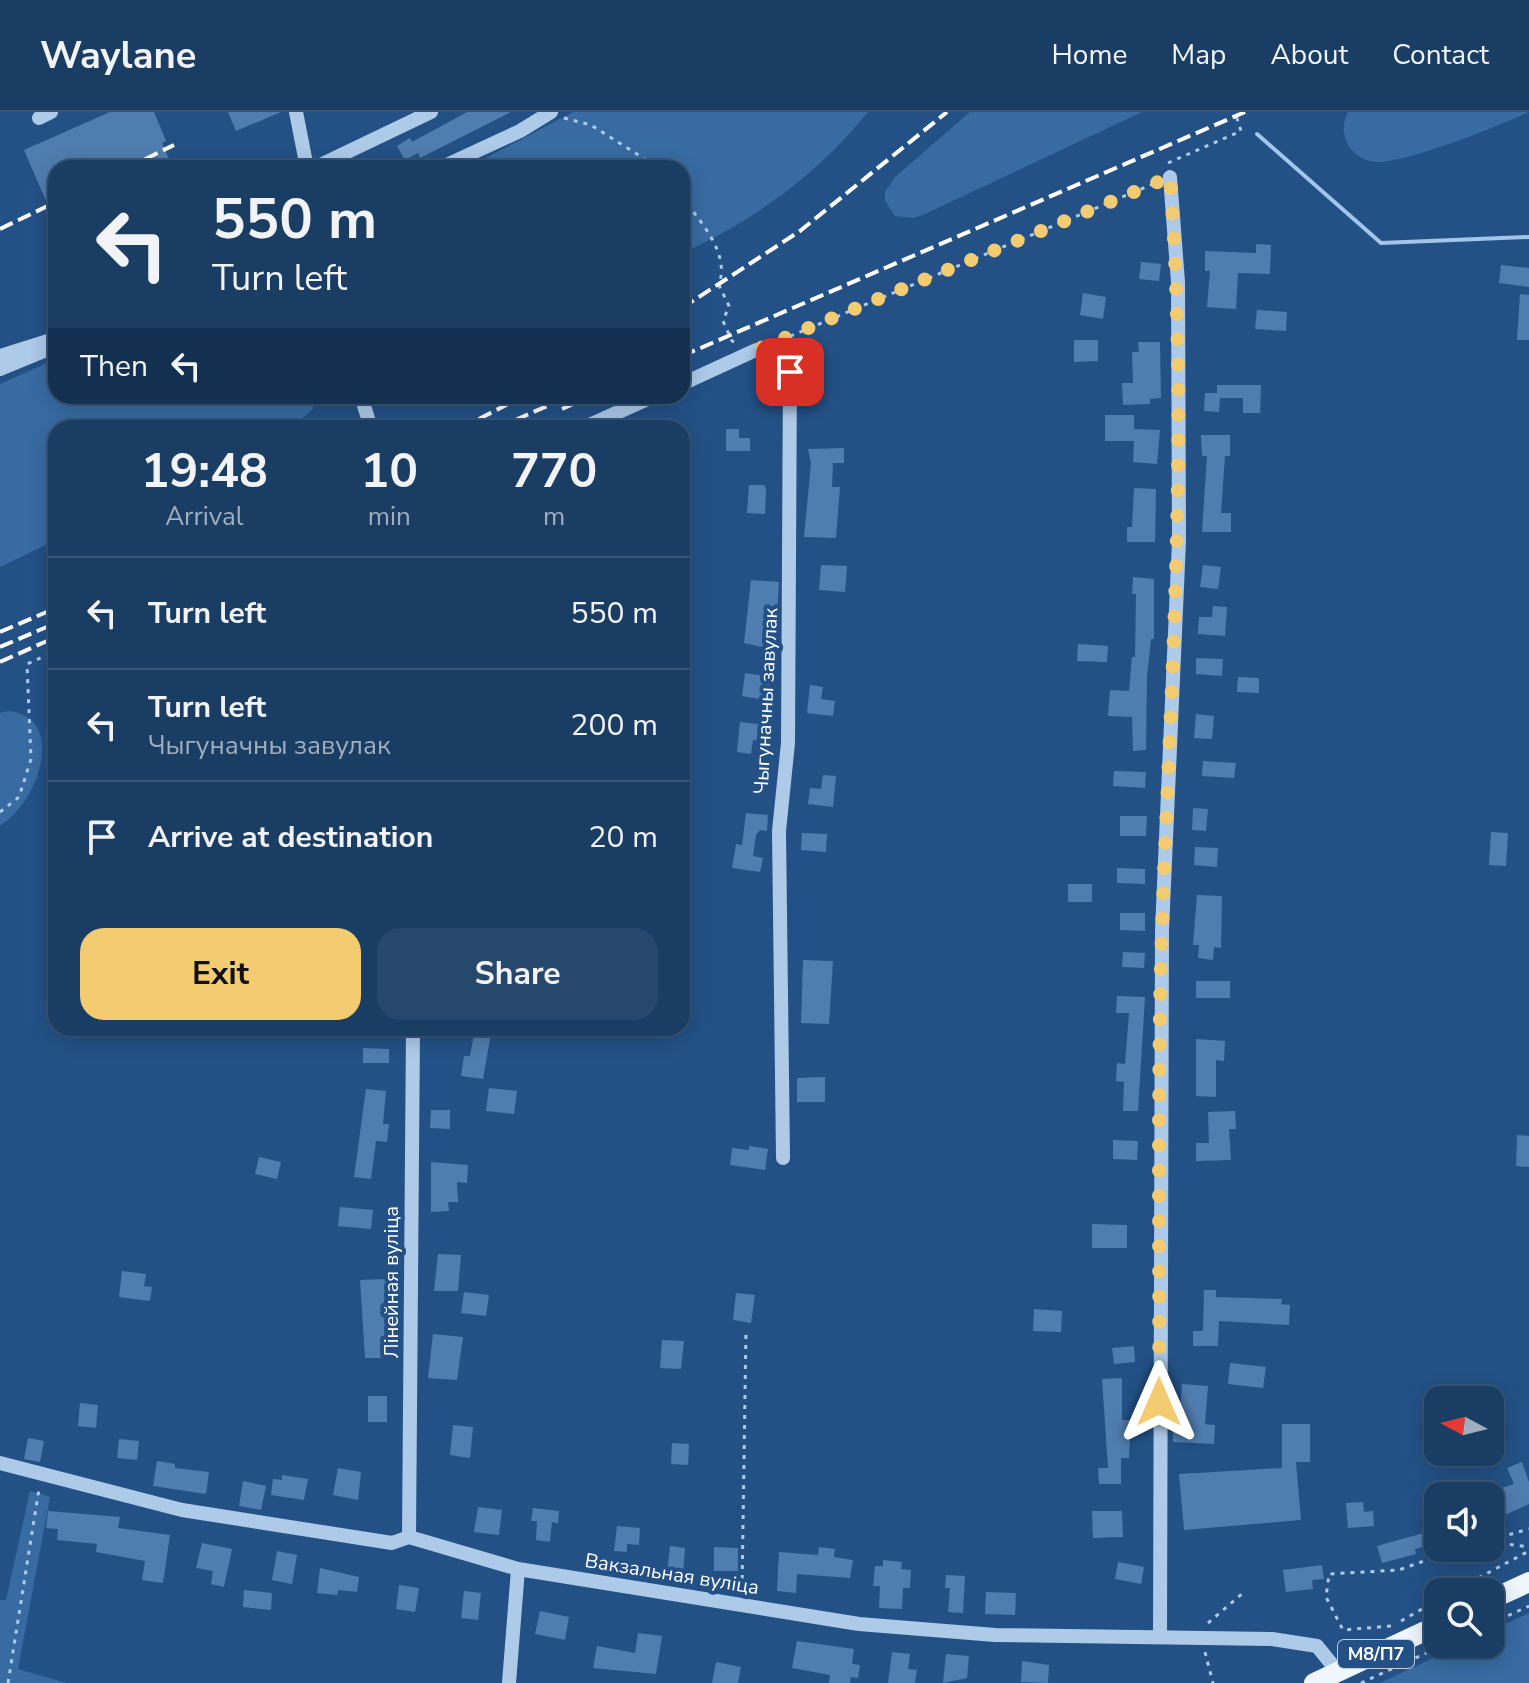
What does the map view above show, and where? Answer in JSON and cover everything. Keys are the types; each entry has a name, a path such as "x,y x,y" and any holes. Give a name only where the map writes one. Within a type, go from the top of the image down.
{"main road":[{"path":"1504,1594 1529,1582"},
{"name":"М8/П7","path":"1314,1683 1424,1632"}],"street":[{"path":"296,112 305,160"},
{"path":"331,160 431,112"},
{"path":"456,160 550,113"},
{"path":"1160,1635 1162,930 1179,541 1178,282 1170,177"},
{"path":"0,356 48,341"},
{"path":"0,369 48,349"},
{"path":"690,380 756,350"},
{"name":"Чыгуначны завулак","path":"756,350 773,351 790,372 788,743 779,831 783,1158"},
{"path":"601,420 636,404"},
{"name":"Лінейная вуліца","path":"409,1537 413,1036"},
{"name":"Вакзальная вуліца","path":"0,1463 182,1510 392,1543 409,1537 518,1569 741,1605 928,1630 995,1635 1272,1639 1317,1646 1338,1672"},
{"path":"509,1683 518,1569"}],"path":[{"path":"690,208 719,251 724,270 719,285 729,306 723,321 732,341 756,350 1170,177 1168,162 1241,131 1235,112"},
{"path":"550,113 591,125 646,160"},
{"path":"0,812 19,797 31,759 27,664 48,655"},
{"path":"741,1605 746,1330"},
{"path":"8,1683 42,1474"},
{"path":"1504,1537 1529,1529"},
{"path":"1504,1544 1529,1549"},
{"path":"1477,1578 1529,1549"},
{"path":"1424,1561 1399,1570 1329,1574 1326,1597 1343,1630 1393,1626 1424,1608"},
{"path":"1203,1629 1243,1593"},
{"path":"1504,1618 1529,1606"},
{"path":"1202,1643 1213,1683"},
{"path":"1361,1683 1424,1654"}],"shaded area":[{"path":"573,112 868,112 828,155 783,194 734,226 690,249 690,160 482,160"},
{"path":"970,112 1142,112 925,214 913,218 895,216 885,201 885,192 895,177"},
{"path":"1348,112 1528,112 1429,151 1375,162 1351,150 1344,131"},
{"path":"48,363 48,404 315,404 300,420 48,420 48,544 0,567 0,384"},
{"path":"8,711 27,717 38,729 42,744 41,763 25,800 0,825 0,713"},
{"path":"30,1491 50,1497 18,1669 66,1683 0,1683 0,1600 6,1600"},
{"path":"1529,1613 1529,1683 1380,1683 1433,1658 1504,1658 1504,1625"}],"building":[{"path":"110,112 154,112 166,141 162,143 169,160 48,160 48,206 24,150"},
{"path":"228,112 281,112 236,131"},
{"path":"467,112 511,112 420,158 418,153 405,160 397,146 410,138 412,142"},
{"path":"1256,244 1271,245 1270,274 1238,273 1236,309 1207,307 1210,271 1205,271 1205,251 1256,253"},
{"path":"1141,262 1161,264 1159,281 1139,279"},
{"path":"1501,265 1529,268 1529,287 1499,283"},
{"path":"1083,293 1106,297 1103,319 1080,315"},
{"path":"1520,294 1529,295 1529,340 1517,340"},
{"path":"1257,310 1287,312 1286,331 1255,329"},
{"path":"1074,340 1098,340 1098,361 1074,362"},
{"path":"1138,342 1160,342 1161,398 1150,399 1150,404 1123,405 1122,383 1133,383 1132,352 1139,352"},
{"path":"1217,385 1261,385 1260,413 1243,413 1243,398 1220,398 1219,412 1204,411 1205,393 1217,393"},
{"path":"1105,415 1134,415 1134,429 1160,430 1157,464 1133,462 1134,441 1105,441"},
{"path":"726,429 739,429 739,438 750,438 750,451 726,451"},
{"path":"1201,435 1230,435 1230,456 1225,456 1221,513 1231,513 1231,532 1202,532 1207,456 1202,456"},
{"path":"844,448 844,463 833,463 832,487 840,487 836,538 804,537 811,463 808,449"},
{"path":"749,485 764,485 765,514 747,513"},
{"path":"1134,488 1156,489 1155,542 1127,542 1127,527 1132,527"},
{"path":"821,565 847,566 845,592 819,590"},
{"path":"1203,565 1221,567 1218,589 1200,587"},
{"path":"1133,577 1154,579 1154,639 1151,639 1147,677 1146,750 1133,751 1132,717 1108,716 1110,690 1129,691 1132,657 1135,657 1136,594 1132,594"},
{"path":"751,580 779,582 775,650 744,643"},
{"path":"1213,606 1227,607 1225,636 1198,634 1199,617 1212,617"},
{"path":"1078,644 1108,646 1107,662 1077,661"},
{"path":"1196,658 1223,659 1222,676 1196,674"},
{"path":"745,673 770,677 766,700 742,696"},
{"path":"1238,677 1259,678 1259,693 1237,692"},
{"path":"810,685 823,687 821,699 835,701 833,716 807,713"},
{"path":"1196,714 1214,716 1212,739 1194,738"},
{"path":"740,722 767,725 765,741 753,740 751,754 737,752"},
{"path":"1203,761 1236,763 1234,778 1202,776"},
{"path":"1114,771 1146,772 1145,788 1113,786"},
{"path":"823,775 836,776 833,807 808,804 810,788 821,789"},
{"path":"1193,808 1208,809 1206,831 1192,830"},
{"path":"746,813 768,815 767,831 760,830 756,835 753,856 763,858 760,872 732,868 736,844 742,845"},
{"path":"1120,816 1147,816 1146,836 1120,836"},
{"path":"1491,832 1508,833 1506,866 1489,865"},
{"path":"802,833 827,834 826,852 801,850"},
{"path":"1195,847 1218,848 1217,867 1194,865"},
{"path":"1117,868 1145,869 1145,884 1117,883"},
{"path":"1068,884 1092,884 1092,902 1068,902"},
{"path":"1197,895 1222,896 1221,948 1214,947 1213,960 1198,958 1199,945 1193,945"},
{"path":"1120,913 1145,913 1145,931 1120,930"},
{"path":"1123,952 1145,953 1144,968 1122,967"},
{"path":"803,960 833,961 829,1024 801,1023"},
{"path":"1196,981 1230,981 1230,998 1196,998"},
{"path":"1117,996 1145,997 1138,1111 1123,1111 1124,1082 1116,1081 1117,1063 1125,1064 1129,1013 1116,1013"},
{"path":"474,1036 491,1036 483,1079 461,1076 464,1056 470,1056"},
{"path":"1196,1039 1225,1041 1224,1061 1216,1060 1216,1097 1196,1096"},
{"path":"363,1048 389,1049 389,1063 363,1063"},
{"path":"825,1077 825,1102 797,1102 797,1078"},
{"path":"489,1088 517,1091 514,1114 486,1111"},
{"path":"366,1089 386,1091 383,1124 389,1124 387,1142 376,1141 371,1179 354,1177"},
{"path":"431,1110 450,1110 450,1129 430,1128"},
{"path":"1235,1111 1236,1129 1229,1129 1231,1160 1196,1161 1196,1143 1209,1143 1208,1112"},
{"path":"1517,1135 1529,1136 1529,1167 1516,1166"},
{"path":"1113,1140 1138,1141 1137,1160 1113,1159"},
{"path":"749,1146 768,1149 765,1170 730,1165 732,1148 749,1150"},
{"path":"259,1157 281,1162 277,1179 255,1174"},
{"path":"431,1162 468,1165 467,1183 457,1182 458,1202 448,1202 449,1211 431,1212"},
{"path":"340,1207 373,1210 371,1229 338,1226"},
{"path":"1092,1224 1127,1225 1127,1248 1092,1248"},
{"path":"438,1254 461,1255 458,1291 434,1291"},
{"path":"122,1271 146,1274 144,1286 152,1287 150,1301 119,1297"},
{"path":"386,1279 390,1352 385,1352 385,1358 365,1358 360,1280"},
{"path":"1204,1290 1216,1290 1216,1297 1282,1299 1281,1304 1290,1305 1289,1325 1219,1321 1218,1346 1193,1346 1193,1331 1203,1331"},
{"path":"464,1292 489,1295 486,1316 461,1313"},
{"path":"736,1293 755,1295 751,1323 733,1320"},
{"path":"1034,1309 1062,1311 1061,1332 1033,1331"},
{"path":"433,1334 463,1337 457,1380 428,1378"},
{"path":"662,1340 684,1341 681,1369 660,1368"},
{"path":"1134,1346 1135,1362 1114,1364 1112,1348"},
{"path":"1230,1363 1266,1367 1263,1388 1228,1384"},
{"path":"1122,1378 1122,1420 1138,1420 1138,1436 1130,1436 1129,1458 1121,1458 1121,1484 1099,1484 1098,1468 1108,1468 1102,1379"},
{"path":"1182,1384 1208,1386 1205,1424 1215,1425 1214,1444 1173,1442 1173,1423 1179,1423"},
{"path":"368,1396 387,1396 387,1422 368,1422"},
{"path":"80,1403 98,1405 96,1428 78,1426"},
{"path":"1282,1424 1310,1424 1310,1462 1296,1462 1301,1520 1184,1530 1179,1474 1282,1468"},
{"path":"453,1425 473,1427 470,1458 450,1455"},
{"path":"28,1438 44,1441 40,1462 24,1459"},
{"path":"119,1439 139,1441 137,1460 117,1458"},
{"path":"672,1443 689,1444 688,1465 671,1464"},
{"path":"157,1461 175,1464 175,1468 209,1472 206,1494 153,1486"},
{"path":"1522,1462 1529,1482 1529,1504 1504,1515 1504,1487 1514,1484 1507,1468"},
{"path":"338,1468 361,1472 358,1500 333,1495"},
{"path":"282,1475 308,1479 304,1500 271,1495 273,1479 282,1480"},
{"path":"243,1481 266,1486 261,1510 239,1506"},
{"path":"1363,1502 1364,1512 1373,1511 1374,1526 1348,1528 1346,1503"},
{"path":"478,1507 502,1510 499,1535 474,1532"},
{"path":"533,1508 559,1511 558,1523 552,1522 550,1542 536,1540 537,1521 531,1521"},
{"path":"48,1511 120,1517 118,1528 170,1535 163,1583 142,1580 145,1561 96,1552 97,1544 57,1540 58,1529 46,1528"},
{"path":"1092,1511 1122,1511 1123,1537 1093,1538"},
{"path":"617,1526 640,1528 639,1545 627,1544 627,1552 614,1551"},
{"path":"1424,1533 1424,1547 1415,1549 1416,1554 1382,1563 1377,1546"},
{"path":"202,1543 232,1549 224,1587 211,1584 213,1571 196,1568"},
{"path":"670,1546 685,1548 683,1574 667,1573"},
{"path":"714,1547 738,1548 738,1571 714,1571"},
{"path":"819,1547 835,1549 834,1557 853,1560 850,1578 797,1574 796,1593 777,1591 779,1552 818,1555"},
{"path":"277,1551 297,1555 292,1584 272,1580"},
{"path":"883,1560 902,1562 901,1569 911,1570 910,1588 903,1588 902,1609 879,1608 880,1586 873,1586 875,1566 883,1566"},
{"path":"1118,1562 1144,1567 1141,1584 1115,1579"},
{"path":"1322,1565 1324,1579 1312,1580 1313,1589 1286,1592 1283,1570"},
{"path":"320,1568 359,1577 357,1592 338,1590 337,1595 317,1593"},
{"path":"946,1575 965,1576 963,1613 948,1612 950,1588 945,1588"},
{"path":"399,1585 419,1588 415,1612 396,1609"},
{"path":"244,1590 272,1593 271,1610 243,1607"},
{"path":"464,1591 481,1593 478,1620 461,1618"},
{"path":"986,1592 1016,1593 1015,1615 985,1614"},
{"path":"540,1611 569,1617 565,1640 535,1634"},
{"path":"638,1633 662,1636 656,1674 593,1668 597,1646 635,1653"},
{"path":"797,1641 854,1649 852,1664 860,1665 858,1678 851,1677 850,1683 829,1683 830,1675 792,1668"},
{"path":"892,1652 910,1654 908,1669 917,1670 915,1683 888,1683"},
{"path":"946,1654 969,1656 967,1678 943,1683"},
{"path":"1022,1661 1049,1665 1048,1683 1021,1682"},
{"path":"716,1662 741,1667 738,1683 712,1683"}],"waterway":[{"path":"1257,134 1381,243 1529,237"}],"railway":[{"path":"690,303 800,231 947,112"},
{"path":"690,353 1245,112"},
{"path":"143,160 174,145"},
{"path":"0,229 48,206"},
{"path":"477,420 508,404"},
{"path":"515,420 552,404"},
{"path":"562,409 573,404"},
{"path":"0,632 48,611"},
{"path":"0,647 48,626"},
{"path":"0,662 48,641"}],"route":[{"path":"790,372 773,351 756,350 1170,177 1178,282 1179,541 1162,930 1159,1402"}]}
